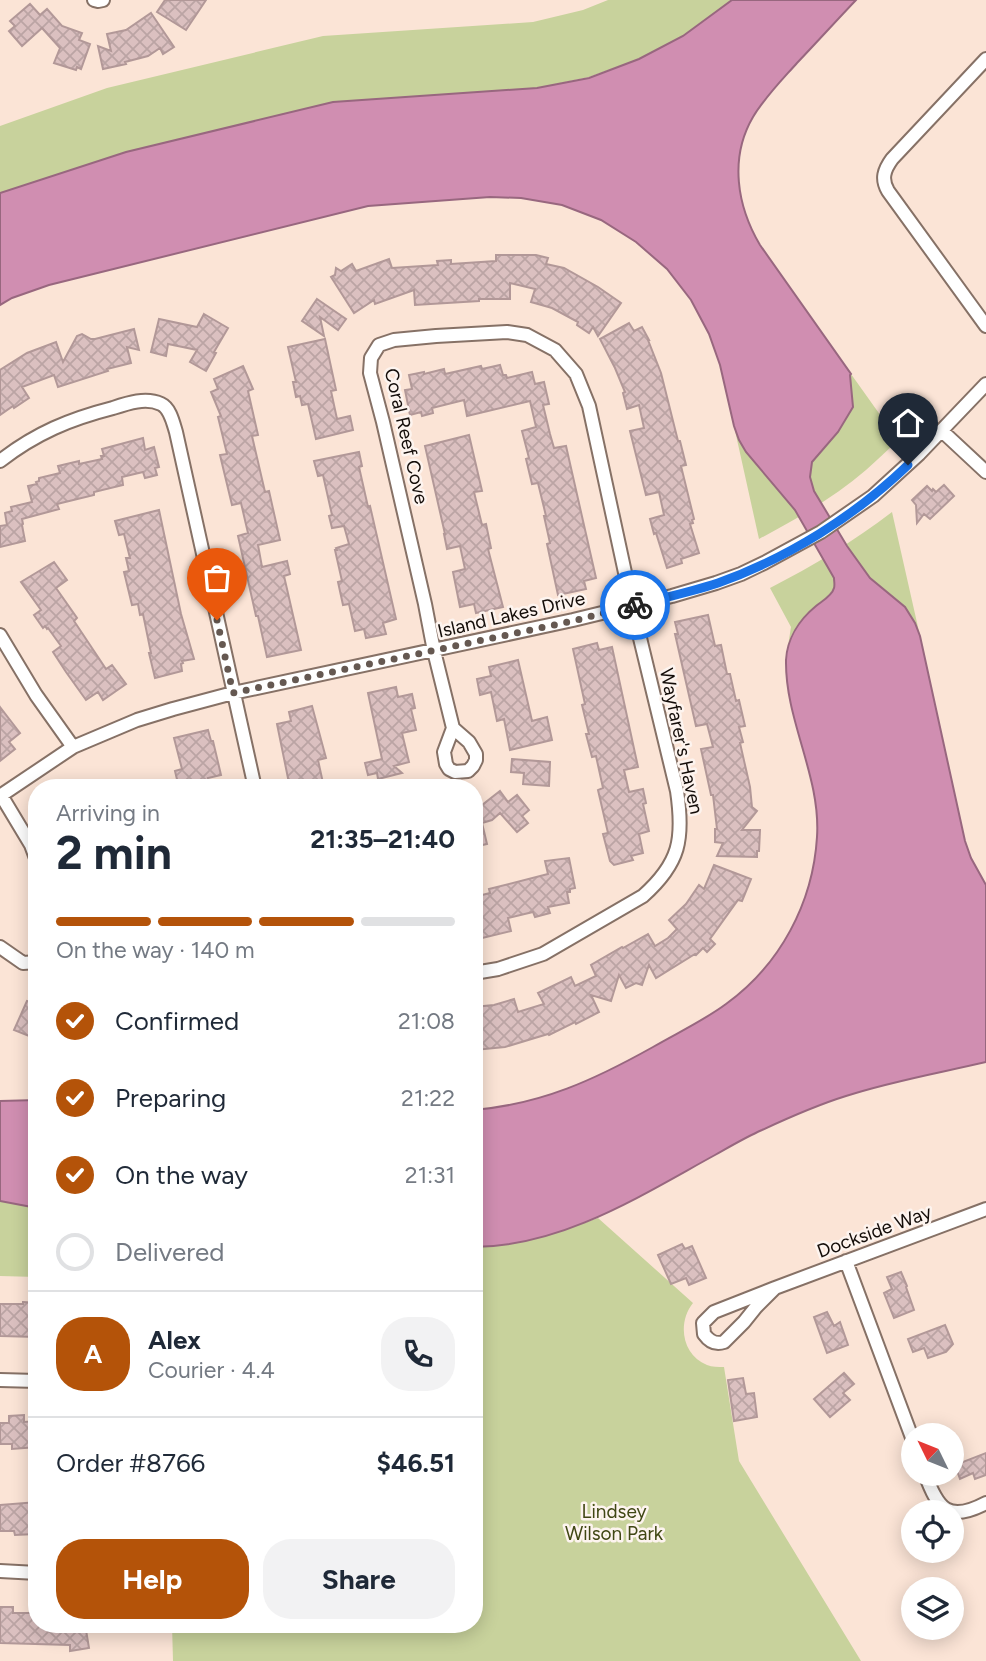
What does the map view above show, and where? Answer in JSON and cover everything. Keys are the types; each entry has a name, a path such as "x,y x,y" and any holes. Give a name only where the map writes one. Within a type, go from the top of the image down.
{"street":[{"path":"94,0 103,0"},
{"path":"986,59 892,159 883,175 888,191 986,326"},
{"name":"Coral Reef Cove","path":"434,650 397,480 370,373 371,358 379,345 394,340 507,332 527,335 555,350 576,374 589,406 632,605"},
{"name":"Island Lakes Drive","path":"1,796 73,747 137,720 233,693 573,621 716,583 764,563 821,532 897,475 986,384"},
{"path":"0,461 23,444 69,420 133,402 148,400 164,404 176,432 253,779"},
{"path":"942,431 986,472"},
{"name":"Wayfarer's Haven","path":"483,971 522,962 562,944 643,896 672,863 679,842 681,818 677,791 632,605"},
{"path":"0,635 36,695 73,747"},
{"path":"434,650 453,727"},
{"path":"1,796 28,840"},
{"path":"0,947 23,964 28,963"},
{"name":"Dockside Way","path":"775,1288 724,1342 712,1342 704,1334 703,1323 714,1312 775,1288 846,1261 986,1209"},
{"path":"846,1261 907,1423"},
{"path":"0,1380 28,1381"},
{"path":"930,1486 936,1501 944,1509 954,1512 967,1511 986,1503"},
{"path":"0,1572 28,1573"}],"green space":[{"path":"608,0 732,0 683,36 639,59 589,77 537,88 333,102 126,152 0,193 0,126 107,88 323,36 533,22 583,10"},
{"path":"851,374 898,440 841,490 759,539 734,426 746,452 798,513 814,491 810,477 811,462 838,432 853,407"},
{"path":"892,512 920,636 905,607 870,578 848,547 834,578 834,588 791,636 786,659 791,627 770,588 833,553"},
{"path":"0,1201 28,1206 28,1277 0,1276"},
{"name":"Lindsey Wilson Park","path":"598,1218 693,1303 685,1320 687,1346 692,1354 709,1366 724,1367 739,1461 861,1661 173,1661 172,1633 483,1633 483,1246 537,1238"}],"shaded area":[{"path":"732,0 856,0 779,83 753,117 741,149 739,182 746,214 760,245 851,374 853,407 838,432 812,462 810,477 814,491 847,546 870,578 905,607 920,636 965,841 986,885 986,1062 881,1086 825,1103 750,1136 600,1216 539,1238 483,1246 483,1109 522,1102 567,1089 610,1070 699,1021 745,988 762,971 790,931 809,885 817,837 817,814 809,770 791,705 786,660 791,637 810,611 833,591 834,578 795,510 739,440 720,365 709,334 691,300 667,269 636,242 601,220 562,205 521,198 490,197 368,206 49,285 0,305 0,193 126,152 333,102 537,88 589,78 639,59 683,36"},
{"path":"28,1100 28,1206 0,1201 0,1101"}],"building":[{"path":"165,0 206,0 186,30 157,12"},
{"path":"30,4 40,15 47,9 62,26 82,33 79,40 90,44 81,69 54,63 60,48 42,28 22,46 9,31 15,26 10,21"},
{"path":"151,13 174,47 163,54 160,48 148,56 103,69 98,46 111,51 107,34 126,30"},
{"path":"496,255 536,255 548,258 546,264 564,268 621,303 598,336 593,327 589,333 577,325 578,322 552,308 531,302 535,289 510,283 510,299 415,305 414,290 375,304 374,300 354,313 331,277 335,275 336,268 341,271 352,264 356,271 389,259 392,268 438,265 437,261 451,260 451,264 496,261"},
{"path":"317,299 346,319 338,330 320,317 324,336 302,321"},
{"path":"204,314 228,328 206,371 190,362 197,350 168,344 166,356 151,352 159,319 197,327"},
{"path":"629,323 634,331 642,327 649,340 661,373 686,465 681,466 694,519 690,524 699,553 681,559 682,563 667,568 650,519 664,515 659,492 646,495 630,431 644,428 639,405 627,409 623,393 625,392 600,339"},
{"path":"134,329 139,350 127,347 131,363 58,387 54,375 22,387 29,398 0,415 0,370 27,353 56,342 63,362 77,336 82,334 95,339"},
{"path":"325,339 336,390 331,391 337,419 350,416 353,430 316,439 308,404 302,405 300,396 296,397 293,382 296,382 288,347"},
{"path":"500,365 507,378 532,372 535,384 544,382 549,404 543,405 550,434 554,448 566,446 596,578 584,581 586,589 558,595 547,544 550,543 546,516 538,483 532,484 526,459 529,458 522,431 536,427 530,401 467,416 464,400 432,408 433,413 410,415 405,390 412,389 409,375 444,369 445,374"},
{"path":"243,366 253,389 248,391 258,435 252,436 265,492 269,491 280,540 258,545 262,567 287,561 290,574 284,576 301,650 267,657 238,536 248,533 241,503 232,505 220,455 227,454 218,417 221,416 211,392 218,389 214,379"},
{"path":"469,435 482,491 474,492 482,525 486,524 491,548 488,549 503,607 476,613 474,604 460,607 453,572 465,569 460,546 447,549 425,446"},
{"path":"143,438 145,450 154,447 159,467 155,468 157,475 145,478 143,472 122,477 123,485 57,504 59,509 22,519 25,541 0,547 0,526 7,525 5,513 12,511 11,507 32,502 28,486 37,484 39,478 60,473 58,466 102,459 102,449"},
{"path":"359,452 362,466 359,467 396,619 383,623 386,634 366,638 364,629 355,631 349,604 343,605 338,582 342,581 335,550 349,544 344,526 332,528 329,516 332,515 323,475 318,476 314,461"},
{"path":"944,485 954,496 930,519 924,514 917,523 916,505 912,500 927,486 936,492"},
{"path":"159,510 181,614 194,659 182,661 182,671 155,678 143,614 140,615 138,604 132,605 124,572 129,571 126,558 130,558 124,534 119,535 115,521"},
{"path":"54,562 67,580 56,588 77,618 74,621 106,669 112,665 126,684 103,700 98,692 86,700 66,672 53,652 61,646 34,615 41,610 21,582"},
{"path":"708,615 715,646 721,645 727,674 730,674 736,701 739,700 745,726 739,727 743,742 740,743 752,807 757,811 742,830 760,830 757,857 717,856 723,843 715,842 717,829 713,795 701,749 713,747 707,724 696,726 675,634 678,634 675,622"},
{"path":"597,643 599,650 612,647 638,767 624,770 629,792 643,789 646,803 643,804 649,831 639,834 643,853 631,856 633,860 614,865 610,861 603,834 608,833 598,790 603,788 596,756 592,757 586,734 589,734 582,705 585,704 573,649"},
{"path":"518,660 532,721 547,717 552,740 510,750 504,719 497,721 491,692 480,695 477,679 491,676 489,667"},
{"path":"396,687 398,697 412,694 415,708 411,709 416,730 402,733 409,762 394,766 402,773 378,779 377,773 368,775 365,763 382,759 368,693"},
{"path":"312,706 326,758 318,760 322,779 288,779 277,724 291,721 289,712"},
{"path":"0,707 20,733 9,742 15,749 0,761"},
{"path":"208,730 221,775 208,779 177,779 175,771 182,769 174,738"},
{"path":"512,759 550,762 549,786 523,784 524,773 511,772"},
{"path":"500,791 508,802 517,795 529,810 522,816 528,823 517,832 500,813 492,820 483,823 483,804"},
{"path":"483,827 487,844 483,845"},
{"path":"569,858 575,888 567,892 569,903 548,907 550,913 535,917 533,912 508,918 511,931 483,938 483,895 490,893 489,889 548,874 545,861"},
{"path":"714,865 751,879 742,901 738,900 710,939 715,944 707,952 703,948 696,955 656,978 649,965 642,985 636,983 626,988 619,975 611,1001 591,995 599,1012 549,1035 505,1047 483,1049 483,1006 514,999 518,1012 544,1004 538,993 571,977 575,986 596,976 591,965 622,947 648,934 655,946 677,929 669,920 686,904 699,885 704,889"},
{"path":"27,1001 28,1001 28,1036 14,1030"},
{"path":"682,1244 685,1249 692,1246 706,1278 689,1285 686,1278 671,1284 658,1255"},
{"path":"901,1272 914,1310 894,1318 884,1293 892,1289 887,1277"},
{"path":"28,1302 28,1337 0,1336 0,1304"},
{"path":"827,1312 834,1326 840,1322 848,1345 827,1353 814,1317"},
{"path":"945,1325 953,1344 946,1352 928,1358 924,1348 913,1352 908,1339"},
{"path":"844,1373 854,1384 843,1393 850,1400 830,1417 814,1399"},
{"path":"743,1378 746,1394 754,1393 757,1417 734,1421 728,1380"},
{"path":"24,1415 24,1422 28,1422 28,1448 12,1449 12,1444 0,1444 0,1423 9,1423 9,1416"},
{"path":"986,1453 986,1475 975,1479 973,1473 964,1477 964,1462"},
{"path":"28,1503 28,1534 15,1535 14,1531 0,1531 0,1505"},
{"path":"0,1607 13,1607 13,1613 28,1613 28,1633 86,1633 89,1648 70,1651 70,1645 0,1643"}],"way so far":[{"path":"217,620 233,693 573,621 635,605"}],"route":[{"path":"635,605 716,583 764,563 821,532 873,496 908,465"}]}
